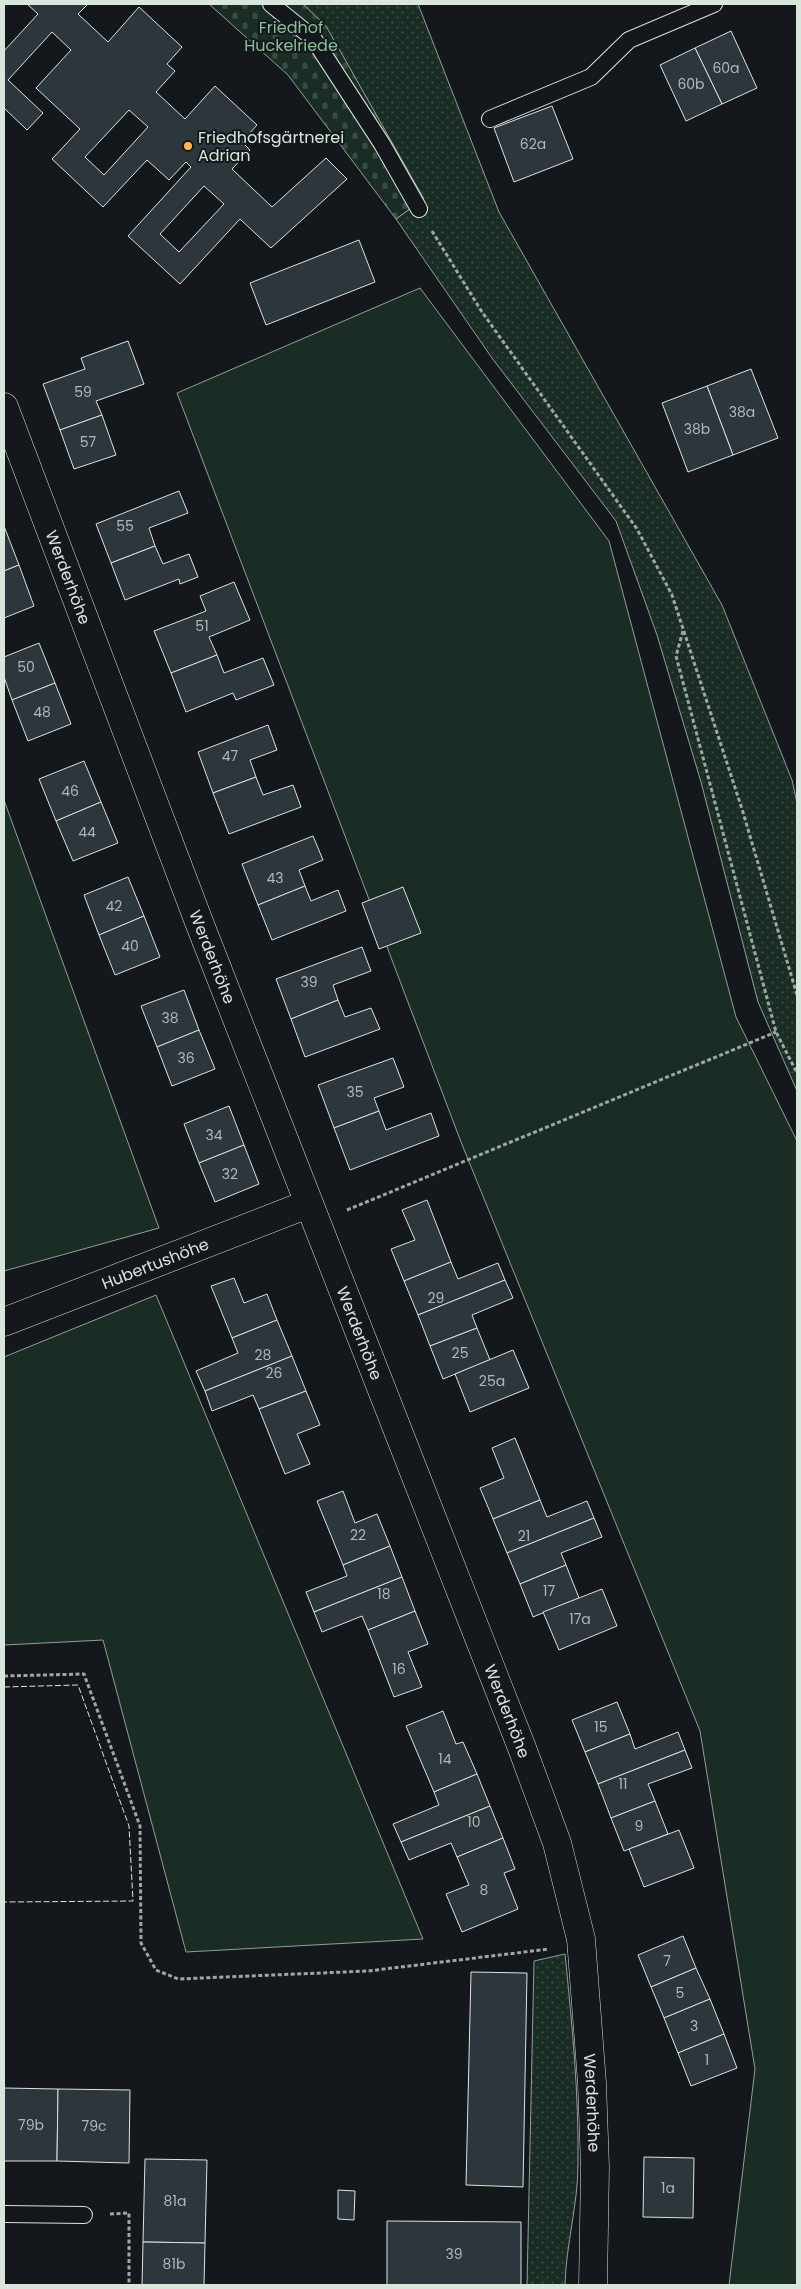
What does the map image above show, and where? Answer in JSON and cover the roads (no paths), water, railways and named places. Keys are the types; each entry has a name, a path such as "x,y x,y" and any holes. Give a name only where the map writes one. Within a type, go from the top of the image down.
{"street":[{"name":"Werderhöhe","path":"4,407 308,1204 526,1757 557,1843 581,1939 592,2083 595,2158 592,2285"},
{"name":"Hubertushöhe","path":"4,1322 308,1204"}],"lane":[{"path":"271,4 314,38 382,144 419,209"},
{"path":"490,119 591,77 629,40 714,4"},
{"path":"4,2214 84,2215"}],"place":[{"name":"Friedhofsgärtnerei Adrian","path":"188,146"}],"park label":[{"name":"Friedhof Huckelriede","path":"291,36"}]}
